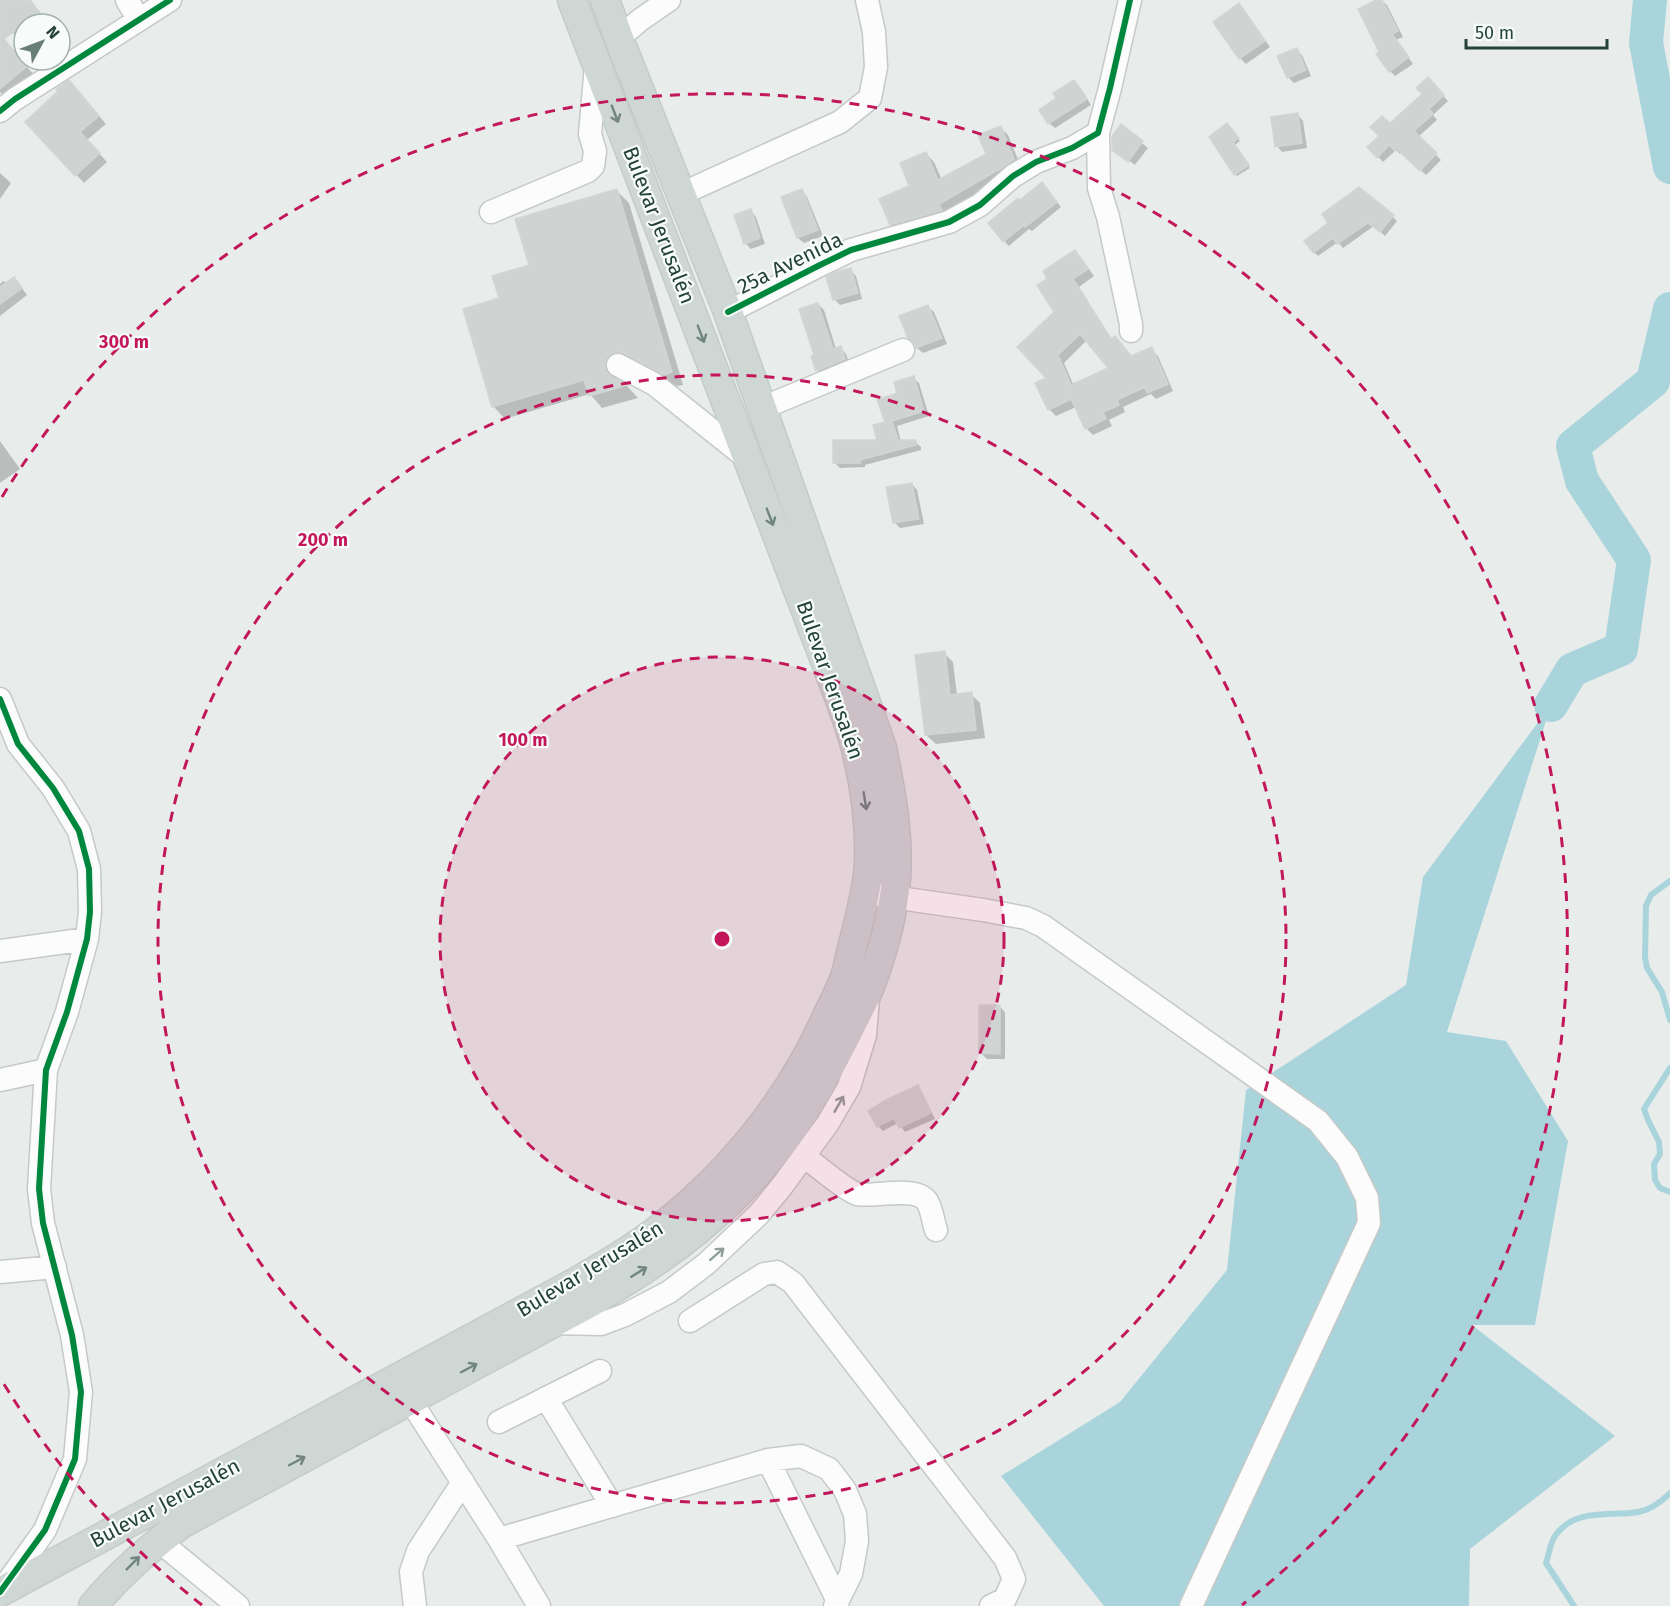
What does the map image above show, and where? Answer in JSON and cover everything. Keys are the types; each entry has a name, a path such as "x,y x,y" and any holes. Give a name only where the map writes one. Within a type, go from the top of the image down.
{"main road":[{"name":"Bulevar Jerusalén","path":"93,1606 143,1553 181,1524 590,1303 680,1244 742,1189 795,1125 841,1045 868,990 890,920 896,879 896,832 882,748 728,312 605,0"},
{"name":"Bulevar Jerusalén","path":"0,1592 578,1281 637,1245 698,1196 746,1145 801,1068 822,1029 844,978 870,864 867,813 858,758 839,697 596,64 572,7"}],"street":[{"path":"127,0 139,20"},
{"path":"0,111 15,99 170,0"},
{"path":"619,38 669,0"},
{"path":"681,194 840,122 870,98 876,67 874,32 867,0"},
{"path":"1130,0 1098,132 1099,188 1108,216 1131,331"},
{"path":"491,212 588,171 593,166 596,151 590,134 596,64"},
{"name":"25a Avenida","path":"728,312 851,250 949,222 980,205 1013,176 1036,162 1072,148 1098,132"},
{"path":"762,408 903,350"},
{"path":"618,365 654,384 748,459"},
{"path":"0,699 18,744 53,788 79,831 89,869 90,912 87,939 68,1012 46,1070 39,1188 43,1223 72,1335 81,1392 75,1459 45,1530 0,1592"},
{"path":"864,893 1026,918 1043,926 1318,1121 1347,1157 1367,1198 1368,1223 1191,1606"},
{"path":"0,951 87,939"},
{"path":"553,1323 601,1324 625,1315 669,1292 706,1264 759,1214 828,1124 849,1088 866,1035 868,990"},
{"path":"0,1080 46,1070"},
{"path":"804,1156 846,1188 858,1194 920,1195 927,1201 936,1230"},
{"path":"0,1272 55,1267"},
{"path":"690,1320 764,1274 777,1272 793,1283 1005,1558 1014,1579 1005,1599 991,1606"},
{"path":"499,1422 600,1371"},
{"path":"546,1398 612,1506"},
{"path":"410,1400 500,1539 539,1606"},
{"path":"500,1539 768,1460 801,1456 829,1469 845,1490 855,1514 857,1541 850,1574 836,1604"},
{"path":"768,1460 836,1604"},
{"path":"415,1606 411,1572 418,1551 463,1482"},
{"path":"159,1541 238,1606"}],"water":[{"path":"1551,705 1447,1032 1506,1041 1568,1141 1535,1325 1472,1325 1615,1436 1470,1549 1469,1606 1104,1606 1001,1476 1120,1402 1227,1270 1246,1090 1406,985 1423,877"}],"building":[{"path":"0,0 30,0 39,12 12,12 12,33 4,39 12,48 12,72 20,72 0,89"},
{"path":"1376,0 1382,0 1398,31 1392,34 1409,57 1389,72 1376,54 1379,52 1358,9"},
{"path":"1239,3 1265,41 1239,59 1213,22"},
{"path":"1297,48 1306,70 1287,78 1277,56"},
{"path":"1428,77 1444,95 1429,109 1433,114 1414,131 1437,153 1420,171 1396,148 1394,150 1389,145 1377,158 1367,147 1379,136 1370,127 1382,116 1390,123 1422,94 1416,88"},
{"path":"69,80 99,116 80,132 100,153 75,176 25,122 58,91 56,89"},
{"path":"1074,80 1087,99 1048,124 1039,110 1056,98 1053,93"},
{"path":"1298,113 1302,143 1275,147 1271,117"},
{"path":"1227,123 1239,138 1233,142 1249,165 1234,175 1209,137"},
{"path":"1121,124 1143,141 1128,162 1112,150 1112,136"},
{"path":"1001,126 1014,159 939,204 942,210 890,225 879,199 909,186 900,163 926,152 938,180 986,154 978,135"},
{"path":"1042,182 1057,202 1003,242 988,223"},
{"path":"1359,187 1394,215 1380,232 1368,223 1337,244 1333,238 1313,253 1304,241 1328,223 1322,214"},
{"path":"617,189 672,372 664,375 624,353 617,352 610,354 606,359 606,372 627,385 589,396 584,380 492,407 463,309 499,298 492,276 529,265 515,219"},
{"path":"802,189 818,230 797,238 781,197"},
{"path":"751,209 760,238 744,244 734,215"},
{"path":"1075,250 1088,269 1073,279 1111,339 1115,336 1131,356 1152,347 1168,384 1147,393 1145,387 1117,400 1119,405 1103,412 1106,419 1085,429 1071,399 1048,410 1035,383 1046,378 1017,347 1054,312 1037,285 1047,279 1043,271","holes":["1080,334 1108,368 1071,385 1058,355"]},
{"path":"851,268 858,293 833,300 826,277"},
{"path":"14,277 22,288 0,304 0,287"},
{"path":"818,303 833,349 841,346 845,359 816,371 811,356 814,355 799,309"},
{"path":"928,305 942,338 916,348 908,338 899,316"},
{"path":"914,376 924,411 892,421 898,440 916,440 916,445 860,460 860,463 833,463 833,440 877,440 873,425 885,422 877,400 897,393 894,382"},
{"path":"912,483 919,519 893,523 886,487"},
{"path":"945,651 950,695 972,692 976,730 925,735 915,655"},
{"path":"979,1005 1000,1005 1000,1054 979,1053"},
{"path":"918,1085 931,1113 899,1128 894,1118 877,1127 868,1111"}],"waterway":[{"path":"1650,0 1646,43 1670,167"},
{"path":"1551,705 1572,670 1621,649 1634,560 1582,481 1573,446 1653,381 1670,309"},
{"path":"1670,881 1651,895 1646,906 1645,957 1647,968 1662,992 1670,1020"},
{"path":"1670,1068 1644,1109 1659,1142 1660,1154 1654,1164 1655,1180 1660,1188 1670,1192"},
{"path":"1574,1606 1546,1563 1555,1536 1572,1521 1594,1515 1642,1511 1656,1505 1670,1493"}],"cycle path":[{"path":"0,111 15,99 170,0"},
{"path":"728,312 851,250 949,222 980,205 1013,176 1036,162 1072,148 1098,133 1130,0"},
{"path":"0,699 18,744 53,788 79,831 89,869 90,912 87,939 67,1012 46,1070 39,1189 43,1223 72,1335 81,1392 75,1459 45,1530 0,1592"}]}
